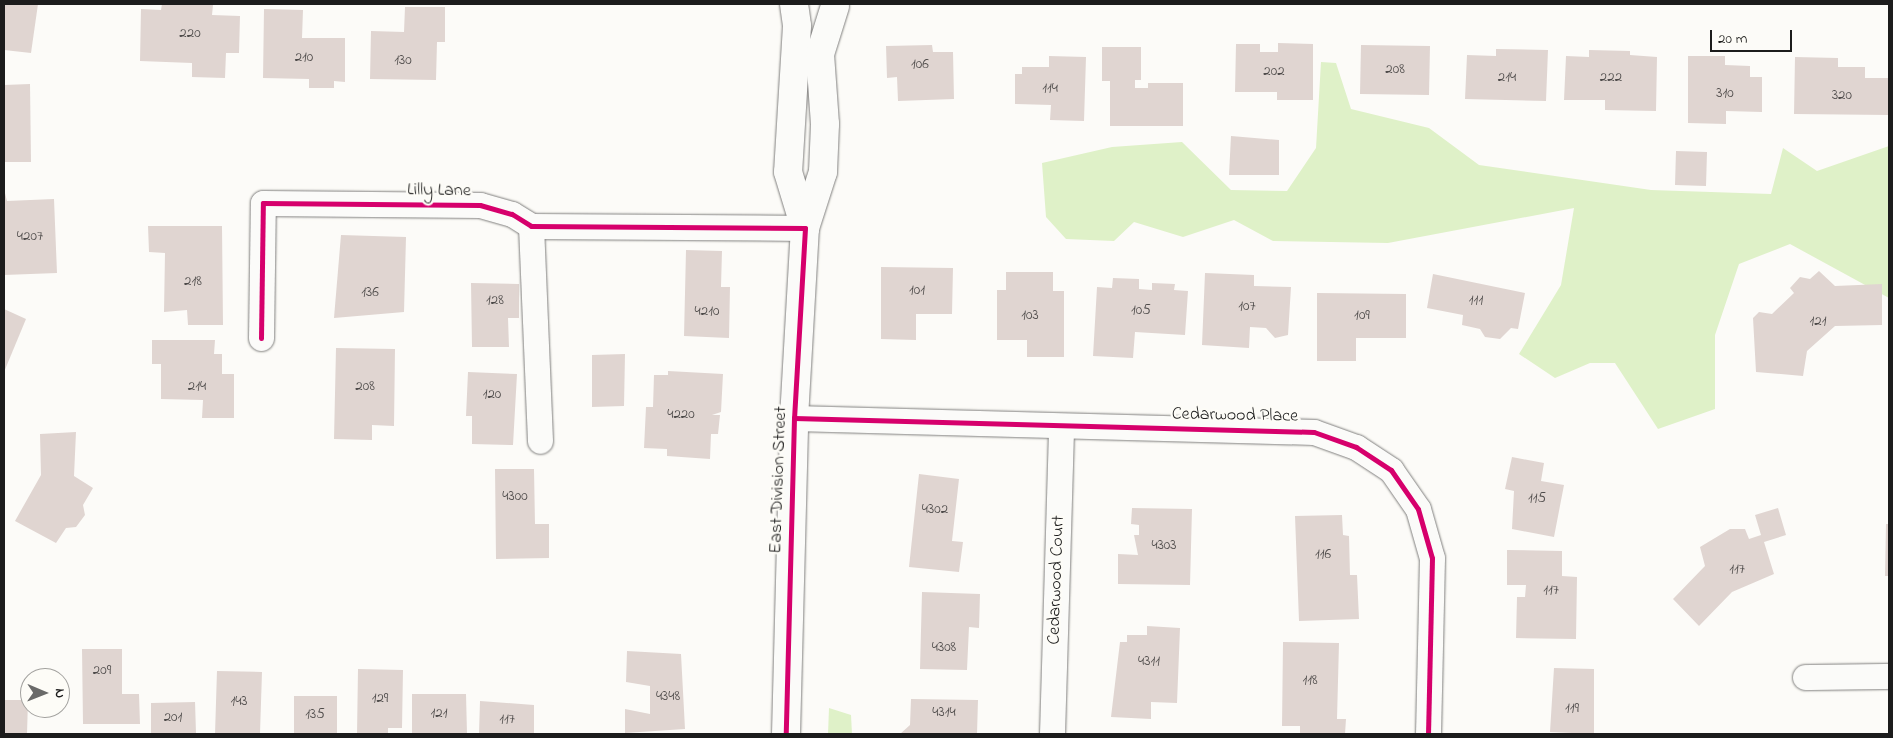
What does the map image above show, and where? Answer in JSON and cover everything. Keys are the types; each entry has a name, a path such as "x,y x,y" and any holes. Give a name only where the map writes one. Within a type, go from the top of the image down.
{"street":[{"path":"794,4 817,9 837,5"},
{"name":"East Division Street","path":"794,4 797,26 788,172 805,228"},
{"name":"East Division Street","path":"786,734 794,418 805,228 823,172 825,124 820,54 837,5"},
{"name":"Lilly Lane","path":"261,338 263,203 480,205 512,214 531,226"},
{"path":"540,441 531,226 805,228"},
{"name":"Cedarwood Place","path":"794,418 1314,432 1356,447 1391,470 1418,510 1432,558 1428,734"},
{"name":"Cedarwood Court","path":"1052,734 1061,426"},
{"path":"1805,677 1889,676"}],"green space":[{"path":"1321,62 1336,63 1351,109 1429,128 1479,165 1651,190 1771,194 1783,148 1817,171 1889,146 1889,298 1790,244 1739,264 1715,335 1715,409 1658,429 1615,363 1590,363 1555,378 1519,354 1561,285 1574,208 1388,243 1273,241 1234,220 1183,237 1134,222 1114,241 1066,239 1046,217 1042,163 1112,147 1182,142 1231,190 1287,191 1316,148"},
{"path":"829,708 851,715 852,734 828,734"}],"building":[{"path":"4,4 38,4 31,53 4,50"},
{"path":"162,4 213,5 212,15 240,16 239,53 226,53 225,78 192,77 192,63 140,61 141,9 161,10"},
{"path":"405,7 445,7 445,42 437,42 436,80 370,79 371,31 404,32"},
{"path":"264,9 303,10 302,38 345,38 345,82 334,81 334,88 309,88 309,79 263,78"},
{"path":"1278,43 1313,44 1313,100 1277,100 1277,92 1235,92 1236,44 1260,44 1260,52 1278,52"},
{"path":"932,45 933,52 953,52 954,99 898,101 897,77 887,78 886,46"},
{"path":"1361,45 1430,46 1429,95 1360,94"},
{"path":"1102,47 1141,47 1141,80 1135,80 1135,88 1148,88 1148,83 1183,83 1183,126 1110,126 1110,81 1102,81"},
{"path":"1496,49 1548,50 1546,101 1465,99 1467,55 1496,56"},
{"path":"1589,50 1630,51 1630,55 1657,57 1656,111 1605,110 1605,100 1564,100 1566,56 1589,57"},
{"path":"1049,56 1086,57 1084,121 1050,120 1051,105 1015,104 1015,74 1022,74 1022,67 1049,67"},
{"path":"1688,56 1725,56 1725,65 1750,66 1750,77 1762,77 1762,112 1726,111 1726,124 1688,123"},
{"path":"1795,57 1838,58 1838,67 1865,67 1865,78 1889,78 1889,115 1794,114"},
{"path":"30,84 31,162 4,162 4,85"},
{"path":"1231,136 1279,140 1279,175 1229,175"},
{"path":"1676,151 1707,152 1706,186 1675,185"},
{"path":"4,189 7,201 54,199 57,273 4,275"},
{"path":"148,226 222,226 223,325 188,325 187,310 164,312 165,253 149,252"},
{"path":"341,235 406,237 404,312 334,318"},
{"path":"686,250 722,251 721,287 730,287 729,338 684,336"},
{"path":"881,267 953,268 952,314 916,314 916,340 881,339"},
{"path":"1819,271 1835,286 1882,284 1882,325 1835,326 1807,351 1803,376 1756,372 1753,318 1759,312 1772,314 1794,293 1790,288 1800,277 1810,279"},
{"path":"1006,272 1053,272 1053,291 1064,291 1064,357 1027,357 1027,340 997,340 997,290 1006,290"},
{"path":"1205,273 1254,275 1254,286 1291,287 1288,335 1275,338 1266,328 1250,327 1249,348 1202,345"},
{"path":"1433,274 1525,293 1518,329 1511,328 1500,339 1485,337 1480,329 1462,325 1463,315 1427,308"},
{"path":"1113,278 1139,279 1139,289 1152,290 1152,283 1175,284 1174,290 1188,291 1185,335 1135,332 1133,358 1093,356 1097,287 1112,288"},
{"path":"471,283 519,284 519,318 508,318 509,347 472,347"},
{"path":"1317,293 1406,294 1406,338 1356,338 1356,361 1317,361"},
{"path":"4,309 26,319 4,372"},
{"path":"152,340 215,340 214,354 222,354 222,374 234,374 234,418 202,418 203,400 161,399 161,364 152,364"},
{"path":"336,348 395,349 394,426 372,425 372,440 334,439"},
{"path":"625,354 624,406 592,407 592,355"},
{"path":"668,371 723,374 721,412 712,415 720,415 718,434 711,434 710,459 667,456 667,449 644,448 646,407 653,407 654,375 668,375"},
{"path":"468,372 517,374 513,445 472,444 472,416 466,416"},
{"path":"76,432 74,476 93,488 83,505 85,515 76,527 66,528 56,543 15,521 41,475 40,434"},
{"path":"1512,457 1544,463 1541,481 1564,485 1554,537 1512,529 1514,491 1505,489"},
{"path":"495,469 534,469 535,524 549,524 549,558 496,559"},
{"path":"919,474 959,479 952,541 963,542 959,572 909,567"},
{"path":"1132,508 1192,509 1190,585 1118,584 1118,554 1138,555 1134,535 1139,535 1139,525 1131,524"},
{"path":"1778,508 1786,535 1764,542 1774,574 1732,592 1699,626 1673,599 1705,566 1700,547 1730,529 1745,529 1749,539 1761,535 1755,515"},
{"path":"1342,515 1343,535 1349,536 1350,575 1357,575 1359,619 1299,621 1295,516"},
{"path":"1886,524 1889,524 1889,576 1885,576"},
{"path":"1507,550 1562,551 1562,576 1577,577 1576,639 1516,638 1517,597 1525,597 1526,585 1507,585"},
{"path":"922,592 980,594 979,628 969,627 967,670 920,669"},
{"path":"1147,626 1180,628 1177,703 1151,702 1151,719 1111,717 1120,642 1127,642 1127,635 1147,635"},
{"path":"1283,642 1339,643 1337,719 1346,719 1345,734 1300,734 1300,726 1282,726"},
{"path":"82,649 122,649 122,694 139,694 140,724 83,724"},
{"path":"627,651 681,654 685,729 625,733 625,709 650,714 650,686 626,682"},
{"path":"1554,668 1594,669 1594,734 1550,732"},
{"path":"358,669 403,670 402,728 388,728 388,734 357,734"},
{"path":"217,671 262,672 260,733 215,734"},
{"path":"412,694 466,694 467,734 412,734"},
{"path":"294,696 337,696 337,734 294,734"},
{"path":"911,699 978,700 977,734 900,734 910,725"},
{"path":"4,700 20,700 20,718 27,718 27,734 4,734"},
{"path":"480,701 534,705 534,734 479,734"},
{"path":"195,702 196,734 151,734 151,703"}],"cycle path":[{"path":"261,338 263,203 480,205 512,214 531,226 805,228 794,418 786,734"},
{"path":"794,418 1314,432 1356,447 1391,470 1418,509 1432,558 1428,734"}]}
